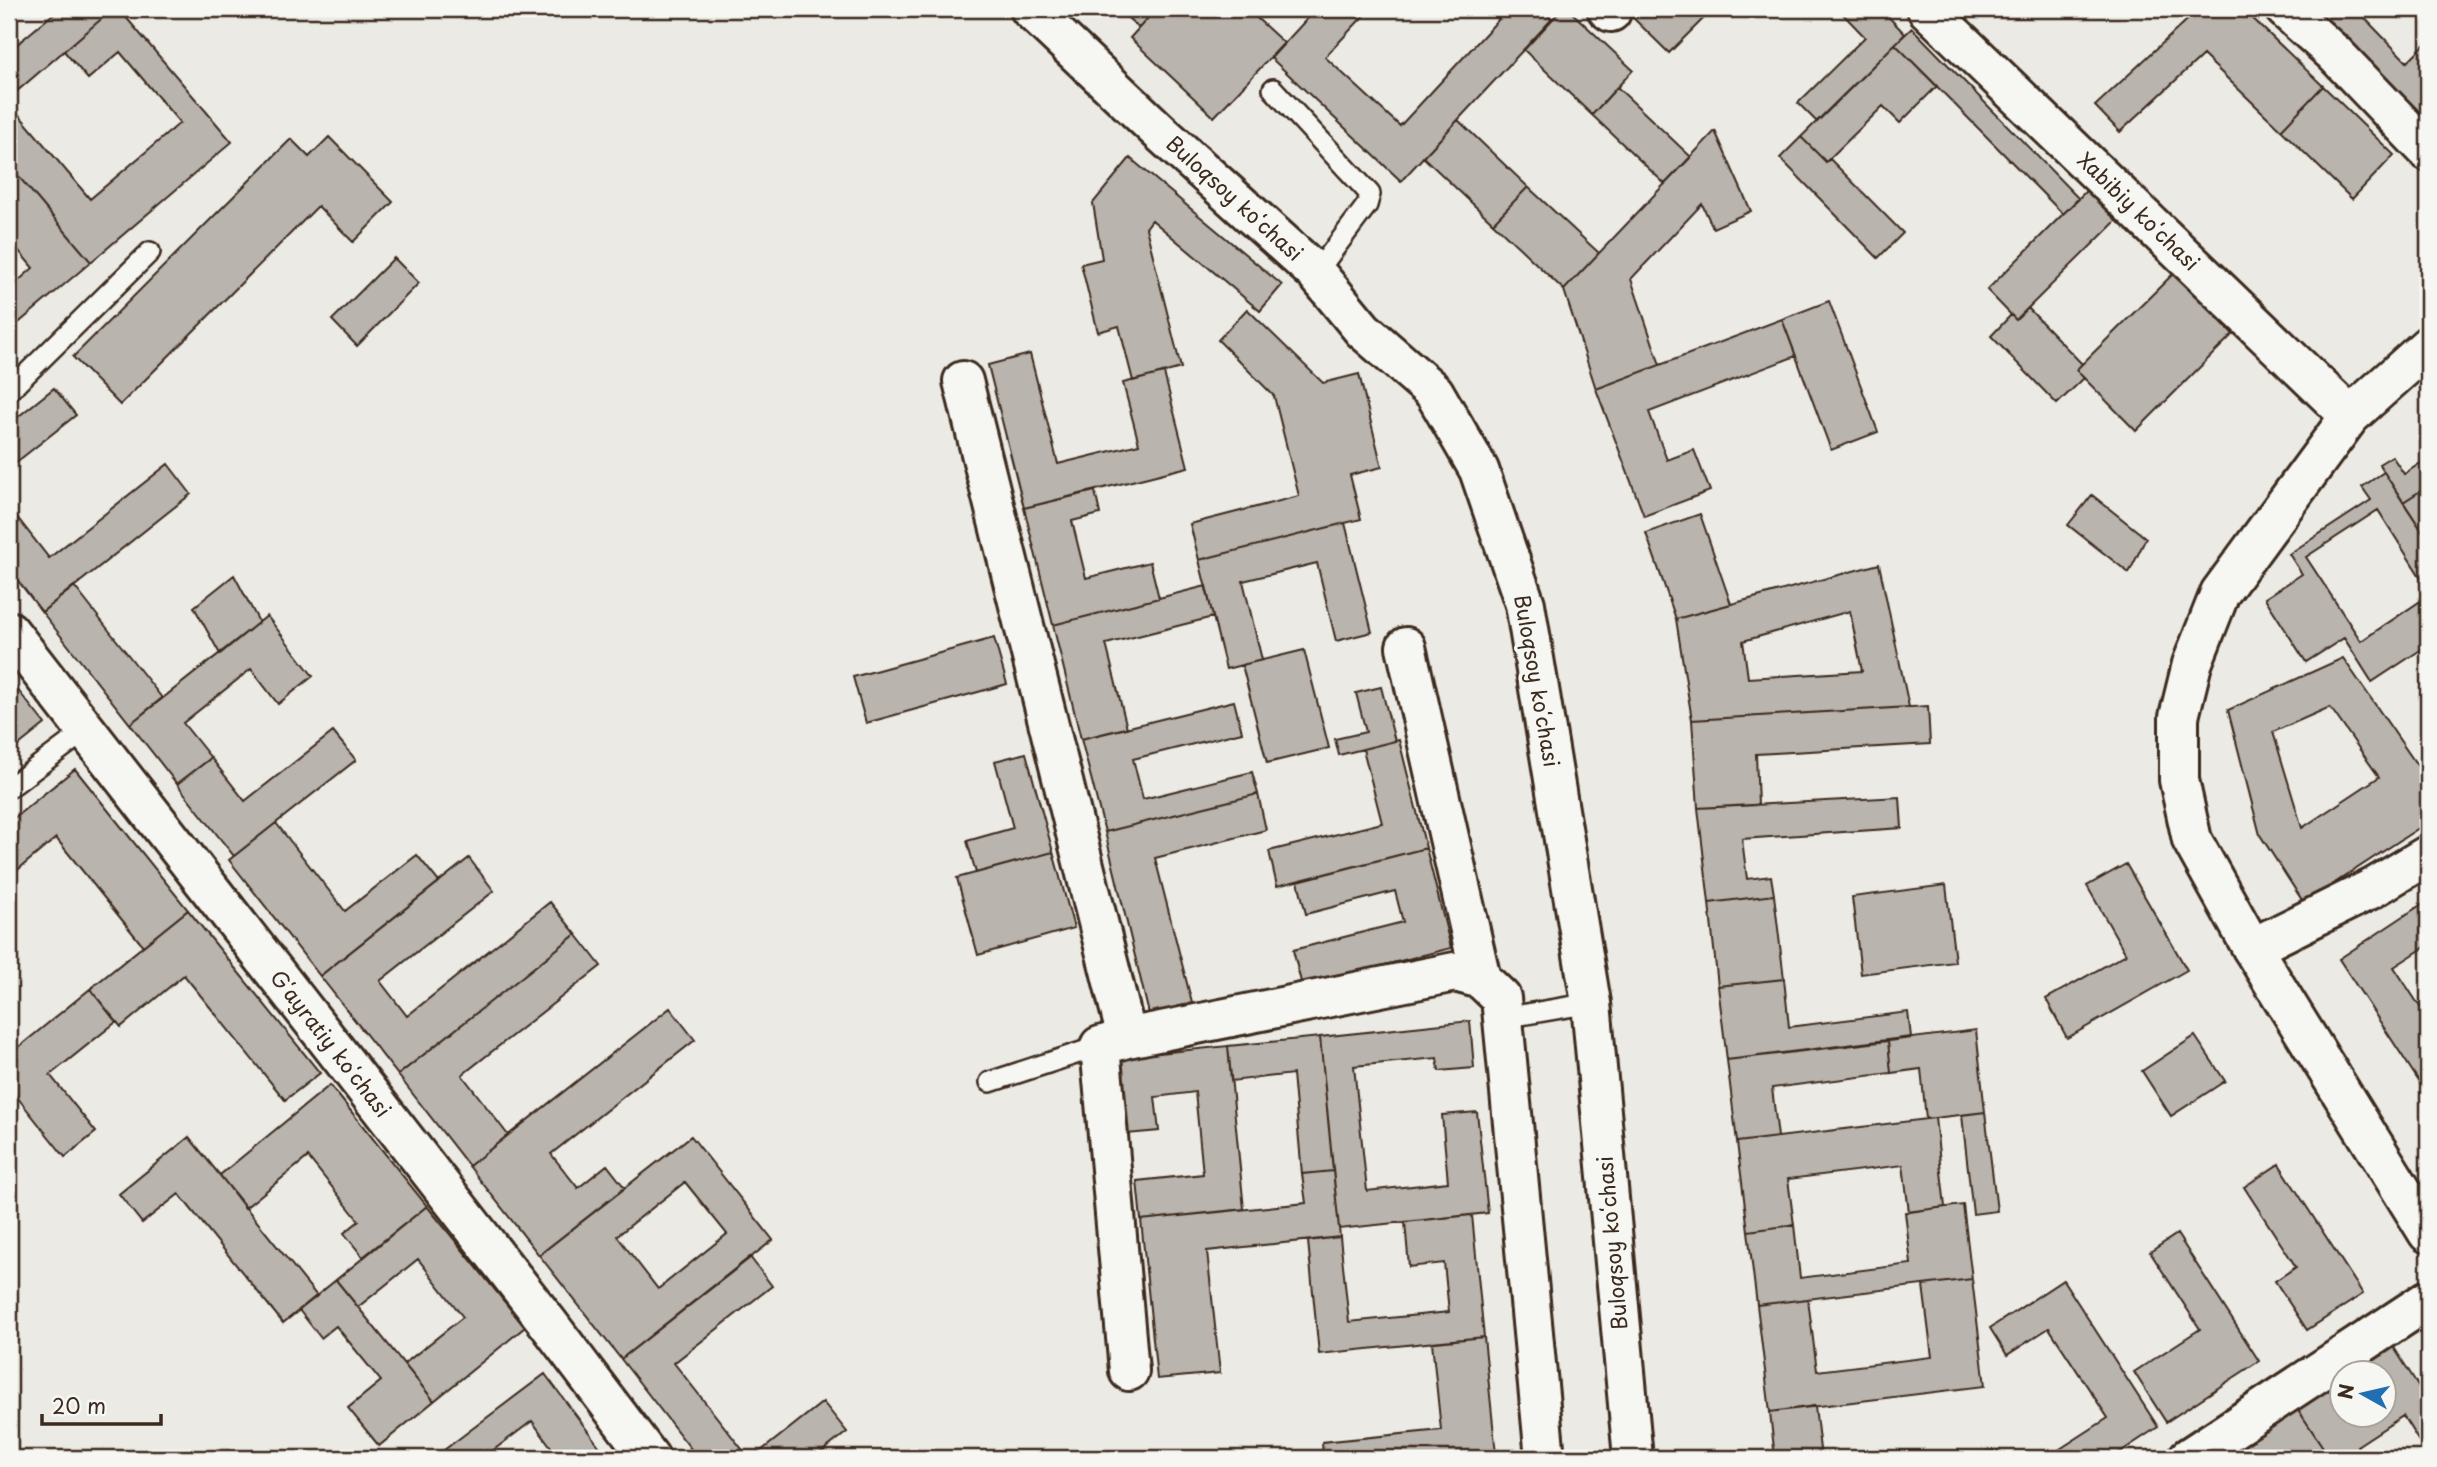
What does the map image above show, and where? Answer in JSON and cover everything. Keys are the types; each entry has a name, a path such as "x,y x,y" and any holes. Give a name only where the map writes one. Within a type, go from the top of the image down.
{"street":[{"name":"Buloqsoy koʻchasi","path":"1030,9 1162,134 1316,273 1363,330 1434,392 1479,470 1525,604 1591,1003 1633,1458"},
{"name":"Xabibiy koʻchasi","path":"1927,9 2350,416"},
{"path":"2286,9 2335,54 2428,151"},
{"path":"2428,346 2350,416 2220,593 2192,663 2179,717 2179,780 2192,840 2252,948 2428,1233"},
{"path":"962,382 1114,1042 1129,1371"},
{"name":"Gʻayratiy koʻchasi","path":"9,631 650,1458"},
{"path":"1406,647 1481,979"},
{"path":"2252,948 2373,888 2428,855"},
{"path":"1114,1042 1455,972 1481,979 1501,998 1545,1458"},
{"path":"2188,1458 2428,1300"}],"lane":[{"path":"1273,89 1370,194 1367,205 1316,273"},
{"path":"9,391 150,252"},
{"path":"9,788 85,731"},
{"path":"1503,1018 1591,1003"},
{"path":"990,1082 1114,1042"}],"building":[{"path":"59,9 113,9 9,98 9,51"},
{"path":"113,9 119,9 232,142 91,262 9,165 9,103 90,199 180,123 120,52 88,79 64,51"},
{"path":"1118,9 1156,9 1139,28"},
{"path":"1156,9 1247,9 1284,43 1214,117 1130,38"},
{"path":"1316,9 1370,9 1325,57 1400,126 1499,19 1488,9 1541,9 1552,19 1401,181 1271,58"},
{"path":"1562,9 1568,9 1633,70 1592,115 1524,50"},
{"path":"1624,9 1700,9 1707,15 1669,53"},
{"path":"1838,9 1881,9 1905,34 1817,122 1798,103 1865,37"},
{"path":"2179,9 2199,9 2189,18"},
{"path":"2199,9 2243,9 2323,86 2281,130 2203,55 2120,132 2095,106"},
{"path":"2314,9 2356,9 2407,62 2428,41 2427,125"},
{"path":"1912,28 2079,199 2063,214 1895,44"},
{"path":"1895,44 1937,86 1900,123 1883,106 1826,162 1801,137"},
{"path":"2323,86 2394,155 2352,199 2281,130"},
{"path":"1617,87 1691,157 1665,184 1592,115"},
{"path":"1458,120 1528,187 1493,223 1423,157"},
{"path":"1715,131 1751,211 1713,228 1702,204 1631,279 1660,365 1596,389 1564,290"},
{"path":"329,137 393,202 353,242 318,206 120,405 73,357 291,139 309,157"},
{"path":"1801,137 1826,162 1830,159 1903,233 1878,258 1780,158"},
{"path":"1130,158 1282,285 1260,311 1152,220 1146,228 1181,368 1133,381 1119,326 1098,332 1081,264 1102,259 1093,203"},
{"path":"9,165 91,262 9,331 9,289 33,268 9,239"},
{"path":"1528,187 1599,253 1564,290 1493,223"},
{"path":"2088,189 2118,219 2016,320 1987,290"},
{"path":"394,258 419,283 357,346 332,320"},
{"path":"2174,273 2233,334 2136,431 2076,370"},
{"path":"1829,301 1878,432 1831,450 1782,319"},
{"path":"2028,308 2082,364 2076,370 2084,378 2057,404 1991,336 2011,315 2016,320"},
{"path":"1247,309 1323,383 1359,374 1382,467 1350,475 1361,519 1199,560 1190,524 1299,496 1274,396 1218,340"},
{"path":"1782,319 1796,356 1649,412 1667,460 1694,450 1710,491 1644,516 1596,389"},
{"path":"1030,354 1058,464 1139,444 1123,383 1164,373 1188,467 1024,508 988,365"},
{"path":"54,388 76,415 9,468 9,424"},
{"path":"2392,456 2404,474 2428,458 2428,486 2403,502 2379,464"},
{"path":"168,464 191,494 42,612 9,569 9,507 49,558"},
{"path":"2384,472 2428,540 2428,589 2378,510 2306,557 2361,641 2428,596 2428,645 2372,682 2344,638 2306,662 2265,598 2302,574 2289,554 2371,500 2362,487"},
{"path":"2428,486 2428,540 2403,502"},
{"path":"1095,491 1100,514 1072,521 1086,578 1150,562 1159,598 1053,625 1024,508"},
{"path":"2092,495 2146,538 2129,573 2068,525"},
{"path":"1700,514 1731,604 1676,619 1646,533"},
{"path":"1345,523 1372,632 1336,641 1317,563 1243,581 1262,660 1226,669 1199,560"},
{"path":"1879,564 1909,707 1692,720 1676,619","holes":["1850,611 1862,671 1748,678 1743,641"]},
{"path":"234,575 259,622 220,654 194,607"},
{"path":"74,586 162,698 130,724 42,612"},
{"path":"1206,586 1213,617 1106,644 1127,728 1081,739 1053,625"},
{"path":"267,616 313,676 278,704 251,669 183,723 211,758 177,784 130,724"},
{"path":"994,638 1007,684 866,723 853,677"},
{"path":"1304,650 1329,748 1267,763 1242,665"},
{"path":"2343,658 2428,781 2428,822 2304,903 2260,835 2228,710","holes":["2330,707 2379,777 2302,828 2273,732"]},
{"path":"9,679 45,724 9,753"},
{"path":"1381,687 1395,741 1339,755 1335,739 1366,732 1356,693"},
{"path":"1234,701 1242,732 1133,759 1143,799 1252,772 1258,794 1105,832 1081,739"},
{"path":"1928,706 1930,744 1756,754 1758,805 1698,808 1692,720"},
{"path":"333,732 356,760 234,856 177,784 211,758 245,801"},
{"path":"1399,740 1426,848 1277,886 1269,851 1382,823 1363,749"},
{"path":"1026,753 1053,852 976,873 967,841 1013,828 995,761"},
{"path":"75,769 188,910 143,946 56,838 9,877 9,822"},
{"path":"1258,794 1266,830 1155,858 1192,1003 1149,1014 1105,832"},
{"path":"1900,797 1902,828 1742,839 1747,879 1771,876 1774,895 1709,903 1698,808"},
{"path":"276,823 345,911 417,855 439,882 320,976 229,860"},
{"path":"1426,848 1451,948 1302,986 1293,950 1403,922 1395,891 1306,914 1298,881"},
{"path":"1053,852 1074,928 978,955 957,878"},
{"path":"469,858 494,891 380,981 407,1016 550,902 576,934 398,1075 320,976"},
{"path":"2126,864 2187,970 2067,1038 2046,999 2126,954 2087,886"},
{"path":"1946,885 1955,962 1861,974 1852,897"},
{"path":"1774,895 1784,979 1718,986 1709,903"},
{"path":"2428,900 2428,945 2394,967 2428,1019 2428,1086 2424,1089 2339,959"},
{"path":"188,910 320,1073 285,1100 184,975 121,1027 90,989"},
{"path":"576,934 601,966 462,1075 508,1135 469,1166 398,1075"},
{"path":"1784,979 1789,1027 1908,1012 1911,1037 1727,1060 1718,986"},
{"path":"90,989 116,1022 50,1075 96,1132 65,1157 9,1087 9,1055"},
{"path":"670,1008 695,1040 551,1154 578,1188 607,1165 625,1188 539,1255 469,1166"},
{"path":"1470,1021 1474,1068 1439,1071 1437,1058 1354,1066 1367,1191 1448,1182 1442,1115 1477,1112 1488,1213 1339,1229 1320,1037"},
{"path":"1976,1030 1985,1112 1926,1119 1921,1069 1891,1073 1888,1041"},
{"path":"2195,1036 2225,1081 2171,1116 2142,1071"},
{"path":"1320,1037 1333,1171 1302,1174 1293,1074 1231,1081 1228,1046"},
{"path":"1888,1041 1891,1073 1772,1088 1778,1137 1737,1142 1727,1060"},
{"path":"1228,1046 1244,1209 1141,1220 1137,1181 1203,1174 1195,1092 1155,1097 1159,1131 1127,1134 1119,1057"},
{"path":"330,1085 427,1206 363,1257 344,1233 359,1221 308,1157 245,1208 220,1175"},
{"path":"1985,1112 1997,1211 1973,1214 1962,1115"},
{"path":"1935,1118 1945,1207 1909,1212 1903,1165 1788,1179 1794,1225 1748,1231 1737,1142"},
{"path":"691,1136 773,1240 621,1359 539,1255","holes":["685,1182 727,1234 658,1289 617,1236"]},
{"path":"189,1137 317,1296 283,1323 179,1194 142,1223 119,1194"},
{"path":"2279,1164 2363,1294 2307,1330 2275,1281 2296,1267 2244,1187"},
{"path":"1333,1171 1340,1237 1207,1251 1220,1373 1157,1379 1141,1220 1306,1203 1302,1174"},
{"path":"1963,1205 1972,1279 1757,1305 1748,1231 1794,1225 1800,1278 1911,1264 1905,1212"},
{"path":"427,1206 525,1327 434,1401 404,1364 463,1317 418,1259 358,1307 336,1280"},
{"path":"1472,1215 1484,1337 1319,1354 1308,1241 1340,1237 1349,1322 1449,1312 1444,1263 1409,1267 1405,1222"},
{"path":"2177,1234 2259,1361 2166,1422 2134,1372 2200,1329 2150,1252"},
{"path":"750,1257 772,1286 674,1363 749,1458 698,1458 621,1359"},
{"path":"1972,1279 1985,1386 1770,1412 1757,1305 1808,1299 1817,1371 1932,1357 1923,1285"},
{"path":"336,1280 434,1401 379,1446 348,1408 381,1381 336,1326 321,1338 299,1310"},
{"path":"2063,1280 2158,1427 2111,1458 2046,1458 2108,1418 2049,1328 2007,1355 1990,1328"},
{"path":"1484,1337 1496,1454 1458,1458 1323,1458 1322,1442 1441,1430 1432,1342"},
{"path":"2393,1346 2428,1401 2428,1456 2403,1416 2398,1419 2398,1358 2374,1358"},
{"path":"545,1374 608,1458 559,1458 532,1421 483,1458 436,1456"},
{"path":"2328,1388 2328,1428 2385,1428 2357,1446 2365,1458 2330,1458 2297,1408"},
{"path":"823,1402 847,1432 814,1458 752,1458"},
{"path":"1815,1406 1821,1458 1775,1458 1770,1412"},
{"path":"2297,1408 2330,1458 2220,1458"},
{"path":"1998,1450 1999,1458 1932,1458"},
{"path":"95,1453 96,1458 63,1458"},
{"path":"1496,1454 1496,1458 1458,1458"}]}
